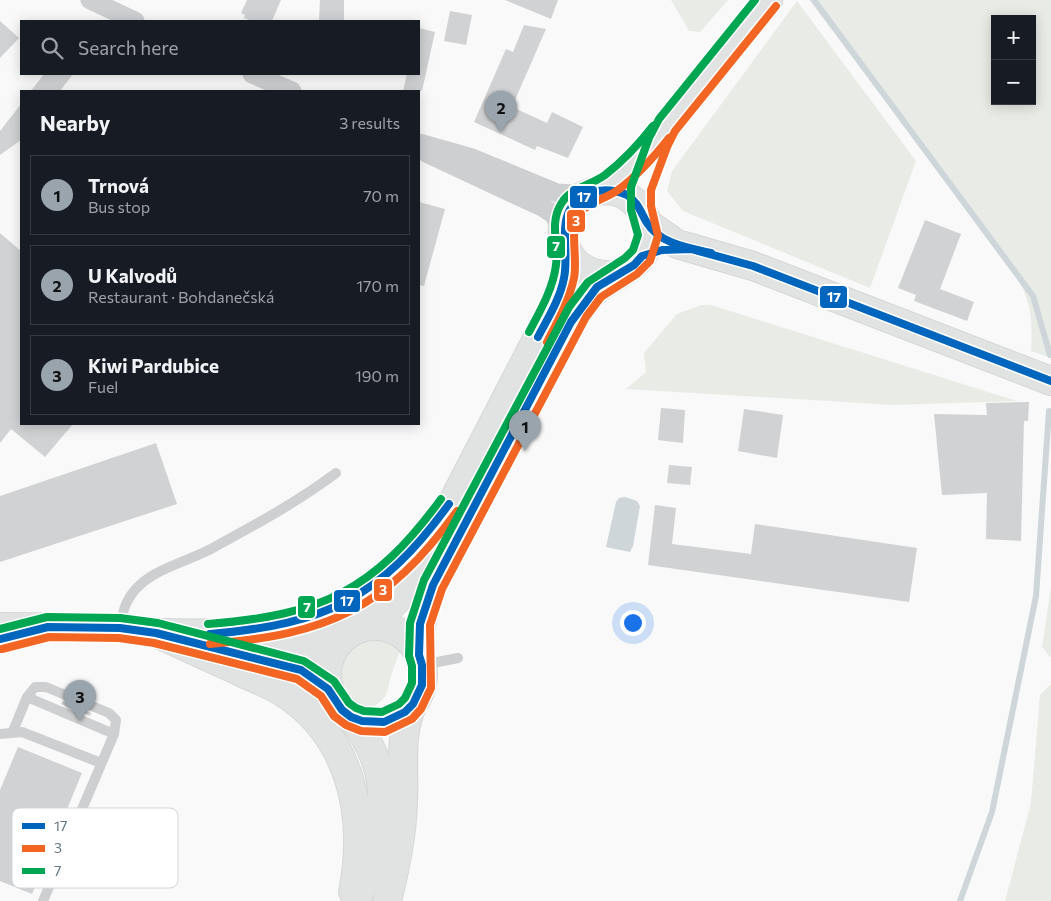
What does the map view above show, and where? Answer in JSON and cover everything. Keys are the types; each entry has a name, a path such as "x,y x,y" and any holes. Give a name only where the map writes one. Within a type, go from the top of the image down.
{"main road":[{"path":"328,689 326,667 332,651 352,632 385,612 406,590 553,308 564,277 565,242 569,210 633,164 768,0"},
{"path":"387,901 398,845 403,806 405,724 422,685 420,624 424,607 438,576 570,322 589,296 615,275 630,268 642,256 649,235 644,216 646,170 667,125"},
{"path":"594,193 623,194 664,238 691,249 753,266 1051,381"},
{"path":"565,242 574,262 592,274 615,275"},
{"path":"642,256 662,250 691,249"},
{"path":"156,633 203,634 267,629 296,623 347,604 382,578 423,539 461,485"},
{"path":"0,627 120,628 156,633 312,646 372,626 395,630 414,645 421,660"},
{"path":"0,638 48,627"},
{"path":"156,633 296,669 310,675 328,689 342,710 351,717 363,732 378,761 383,806 376,846 356,901"},
{"path":"156,633 280,690 309,712 334,743 350,777 357,812 358,856 351,901"},
{"path":"351,717 373,723 384,722 405,712 413,704"}],"street":[{"path":"90,0 133,20"},
{"path":"254,75 290,90"},
{"path":"420,142 472,158 557,193 594,193"},
{"path":"420,150 544,208 558,220 565,242"}],"lane":[{"path":"120,628 125,605 142,582 207,550 302,498 336,473"},
{"path":"421,660 458,658"},
{"path":"13,732 27,697 35,687 40,686 109,713 116,720 114,734 82,808"},
{"path":"27,697 114,734"},
{"path":"0,734 13,732 27,733 101,763"},
{"path":"43,901 48,888"}],"shaded area":[{"path":"671,0 728,0 700,32 689,31"},
{"path":"809,0 1051,0 1051,358 1031,351 1032,329 1030,311 1016,274"},
{"path":"797,1 916,161 870,288 683,211 667,191 672,171"},
{"path":"701,305 711,305 1017,401 894,405 626,389 646,372 644,353 677,314"},
{"path":"625,497 637,501 640,506 633,546 630,552 606,547 616,502 619,498"},
{"path":"1051,587 1051,658 1042,647"},
{"path":"378,639 394,645 400,651 386,694 381,701 371,708 356,702 347,693 341,682 340,670 344,659 351,649 363,642"},
{"path":"1051,684 1051,901 1005,901 1031,803 1040,695"}],"building":[{"path":"247,0 281,0 272,20 249,20 244,18 245,15 241,13"},
{"path":"320,0 344,0 344,20 319,20"},
{"path":"505,0 558,0 551,19"},
{"path":"450,11 472,15 466,45 444,41"},
{"path":"0,21 19,38 0,58"},
{"path":"524,25 546,29 512,107 547,123 552,112 583,127 568,158 537,146 535,150 474,122 506,49 513,52"},
{"path":"420,28 435,32 422,91 403,90 407,75 420,75"},
{"path":"43,75 72,75 61,90 32,90"},
{"path":"20,105 20,141 0,155 0,131"},
{"path":"420,202 445,209 424,286 420,285"},
{"path":"925,220 961,234 940,289 974,302 967,321 914,301 916,295 898,288"},
{"path":"0,233 20,250 20,425 72,425 45,457 11,429 0,443"},
{"path":"1029,402 1028,421 1024,421 1021,541 986,539 987,493 942,495 934,414 987,415 986,403"},
{"path":"661,408 685,410 683,443 658,440"},
{"path":"744,409 783,415 777,458 738,451"},
{"path":"156,443 177,504 0,562 0,496"},
{"path":"669,465 692,467 690,485 667,483"},
{"path":"655,505 676,508 672,544 751,554 755,524 917,548 909,602 648,565"},
{"path":"63,701 91,713 90,716 61,704"},
{"path":"18,747 82,773 68,808 12,808 12,886 0,881 0,790"},
{"path":"17,888 34,888 32,894"}],"waterway":[{"path":"814,0 1033,296 1050,355"},
{"path":"960,901 992,812 1036,596 1049,411"}],"transit line":[{"name":"7","path":"0,629 47,617 120,618 158,623 304,661 334,681 349,703 364,711 382,712 399,704 405,698 412,683 412,666 409,656 410,623 424,580 569,307 588,282 625,258 633,250 638,235 631,210 631,187 649,138 659,119 755,0"},
{"name":"3","path":"2,649 49,637 119,638 154,643 297,679 321,696 334,716 346,725 361,731 385,732 412,719 421,709 431,688 430,625 442,589 586,317 601,297 637,274 650,261 658,236 651,206 651,190 675,131 776,6"},
{"name":"7","path":"529,332 546,300 552,283 557,257 555,227 557,212 561,204 570,194 612,170 653,126"},
{"name":"3","path":"547,342 559,319 572,286 575,270 574,236 576,220 579,214 586,207 625,185 645,166 669,138"},
{"name":"17","path":"538,337 560,293 564,278 567,217 572,207 580,198 602,190 623,193 634,201 647,223 659,236 676,244 711,253"},
{"name":"17","path":"0,639 48,627 120,628 156,633 301,670 328,689 342,710 351,717 362,721 384,722 405,712 413,704 422,685 422,665 419,655 420,624 433,585 571,322 597,287 634,265 642,256 662,250 691,249 753,266 1051,381"},
{"name":"7","path":"208,624 283,614 313,605 341,593 367,577 392,556 416,531 441,499"},
{"name":"17","path":"210,634 287,623 318,614 347,601 374,584 399,563 424,536 449,504"},
{"name":"3","path":"210,644 289,633 322,623 352,610 379,594 405,572 431,544 457,511"}],"place":[{"name":"U Kalvodů","path":"501,132"},
{"name":"Trnová","path":"525,451"},
{"name":"Kiwi Pardubice","path":"80,721"}]}
